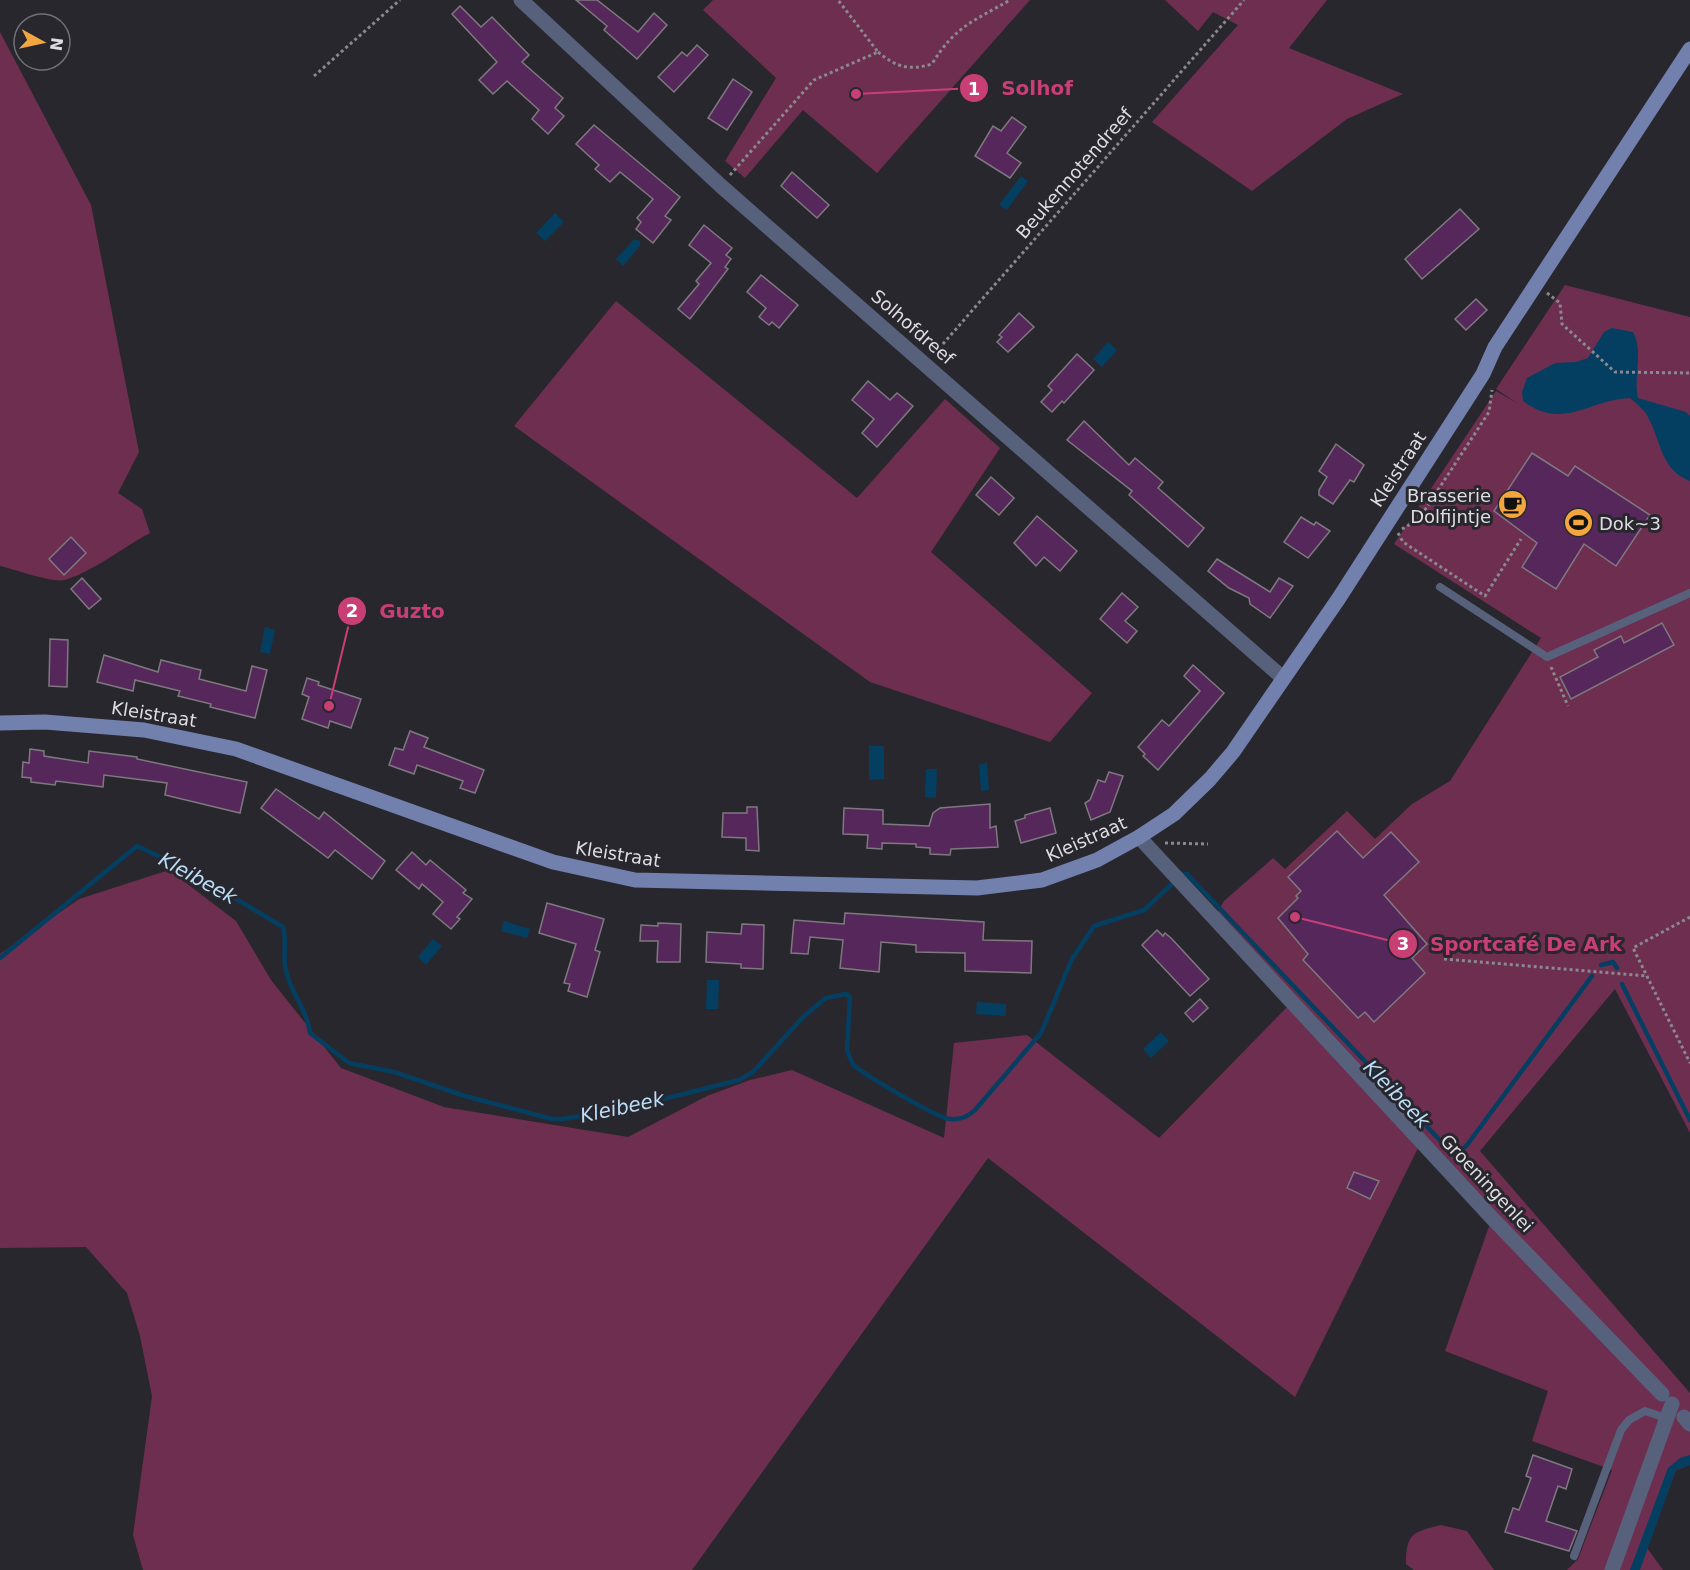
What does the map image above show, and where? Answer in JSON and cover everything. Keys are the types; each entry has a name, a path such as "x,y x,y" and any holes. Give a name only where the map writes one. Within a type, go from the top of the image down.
{"street":[{"name":"Solhofdreef","path":"521,0 721,186 1283,678"},
{"name":"Kleistraat","path":"0,723 55,722 144,730 236,749 553,862 635,880 977,888 1042,880 1144,843 1210,779 1233,752 1374,544 1483,374 1495,347 1690,49"},
{"name":"Groeningenlei","path":"1144,843 1667,1405"},
{"path":"1612,1570 1667,1405"}],"lane":[{"path":"1440,587 1547,657 1690,593"},
{"path":"1574,1556 1621,1430 1629,1420 1667,1405"}],"path":[{"path":"314,76 400,0"},
{"path":"838,0 878,52 895,66 915,69 932,64 943,45 965,24 1010,0"},
{"name":"Beukennotendreef","path":"925,363 1244,0"},
{"path":"721,186 814,80 878,52"},
{"path":"1536,284 1560,303 1562,324 1615,372 1690,373"},
{"path":"1545,301 1549,294"},
{"path":"1374,544 1419,519 1489,412 1493,381"},
{"path":"1397,532 1403,542 1485,596 1521,539"},
{"path":"1547,657 1568,706"},
{"path":"1144,843 1169,841 1208,844"},
{"path":"1690,917 1633,948 1690,1063"},
{"path":"1444,959 1647,976"}],"shaded area":[{"path":"713,0 1030,0 877,173 803,110 745,178 725,161 776,78 703,10"},
{"path":"1165,0 1327,0 1289,48 1403,94 1347,119 1252,191 1152,122 1238,25 1213,12 1198,31"},
{"path":"0,32 12,55 12,72 21,72 91,205 139,452 118,493 142,509 150,533 96,565 64,580 42,578 0,566"},
{"path":"1565,285 1690,317 1690,1133 1615,989 1480,1151 1690,1393 1690,1465 1676,1470 1647,1548 1663,1570 1567,1570 1578,1559 1612,1470 1532,1441 1548,1391 1445,1351 1492,1218 1421,1142 1295,1397 988,1158 692,1570 143,1570 133,1535 152,1396 140,1336 127,1293 86,1247 0,1248 0,954 79,899 169,870 236,921 271,980 341,1068 444,1107 628,1137 707,1096 750,1080 792,1070 944,1138 954,1043 1027,1035 1159,1138 1291,1003 1214,918 1224,901 1273,858 1285,869 1347,811 1375,839 1412,804 1450,781 1541,638 1394,544 1496,391 1517,403 1496,389"},
{"path":"616,301 857,498 945,399 1000,448 931,552 1092,693 1050,742 870,682 514,426"},
{"path":"1441,1525 1467,1531 1494,1570 1414,1570 1406,1564 1408,1546 1413,1536 1418,1532"}],"water":[{"path":"1021,176 1028,181 1007,210 999,205"},
{"path":"555,213 564,222 545,241 536,233"},
{"path":"634,239 640,241 640,246 623,266 616,259"},
{"path":"1612,328 1633,332 1636,340 1638,398 1686,412 1690,416 1690,481 1680,476 1667,463 1647,416 1641,407 1630,398 1563,414 1537,410 1523,401 1522,392 1527,378 1555,363 1576,362 1588,358 1604,332"},
{"path":"1108,342 1117,350 1102,367 1093,359"},
{"path":"265,627 275,630 270,654 260,652"},
{"path":"869,746 884,746 884,779 869,780"},
{"path":"987,763 989,790 981,791 979,764"},
{"path":"926,769 937,769 936,798 925,797"},
{"path":"504,921 530,929 527,938 501,931"},
{"path":"433,939 442,946 426,965 418,957"},
{"path":"707,980 719,980 718,1009 706,1009"},
{"path":"977,1002 1006,1004 1006,1016 976,1014"},
{"path":"1161,1032 1169,1041 1151,1058 1143,1049"},
{"path":"1690,1455 1690,1465 1676,1470 1640,1570 1630,1570 1668,1468 1680,1458"}],"building":[{"path":"576,0 597,0 638,32 654,13 667,25 637,59 604,30 607,26"},
{"path":"460,6 481,27 492,17 529,55 522,62 563,98 555,108 564,116 548,134 532,119 539,110 507,81 493,94 479,80 497,62 452,14"},
{"path":"697,45 708,55 674,92 658,77 682,52 687,56"},
{"path":"733,79 752,92 727,130 708,118"},
{"path":"1012,117 1026,127 1007,153 1021,163 1010,178 975,156 993,126 1001,131"},
{"path":"594,125 680,197 665,216 671,220 653,243 636,229 641,222 637,218 653,199 620,172 610,182 595,169 599,165 576,144"},
{"path":"792,172 829,205 817,218 781,186"},
{"path":"1460,209 1479,229 1422,279 1405,259"},
{"path":"704,225 732,248 726,255 731,259 725,267 728,269 690,319 678,309 699,284 696,281 711,263 689,245"},
{"path":"761,275 798,305 779,328 772,322 769,325 759,317 766,308 747,292"},
{"path":"1476,299 1487,310 1466,330 1455,319"},
{"path":"1019,313 1034,327 1008,352 997,342 1002,337 999,335"},
{"path":"1077,354 1094,370 1064,403 1062,401 1052,412 1041,402 1052,390 1048,386"},
{"path":"868,381 890,400 897,393 913,406 877,447 862,433 874,419 852,400"},
{"path":"1084,421 1129,465 1135,458 1163,482 1158,488 1204,528 1188,547 1129,495 1132,491 1067,440"},
{"path":"1336,444 1364,465 1354,482 1350,480 1333,504 1319,495 1319,490 1327,477 1319,471"},
{"name":"Dok~3","path":"1532,453 1568,476 1575,466 1650,515 1616,566 1584,544 1556,589 1522,567 1537,543 1494,511"},
{"path":"991,477 1014,498 999,515 976,495"},
{"path":"1037,516 1077,551 1060,571 1044,557 1036,566 1014,543"},
{"path":"1301,517 1314,525 1316,522 1330,531 1308,558 1284,542"},
{"path":"71,537 86,553 64,575 49,559"},
{"path":"1217,559 1270,592 1279,578 1293,586 1270,618 1250,604 1249,598 1229,588 1208,571"},
{"path":"82,578 101,599 89,609 71,589"},
{"path":"1122,593 1138,607 1125,621 1137,631 1127,643 1100,619"},
{"path":"1662,623 1674,645 1571,699 1560,677 1598,657 1594,650 1621,636 1624,643"},
{"path":"50,639 68,640 67,687 49,686"},
{"path":"104,655 158,672 161,660 201,670 199,679 246,691 252,666 267,670 255,718 178,696 180,691 135,680 133,691 97,682"},
{"path":"1193,665 1224,693 1158,770 1143,756 1145,754 1138,747 1162,720 1169,726 1200,691 1184,676"},
{"path":"307,678 319,682 318,685 361,699 351,728 330,721 328,728 302,719 309,697 302,694"},
{"path":"410,731 428,738 424,747 484,770 475,793 460,788 463,781 417,765 414,774 389,765 395,748 403,750"},
{"path":"30,749 44,751 44,756 88,763 89,751 137,757 137,759 247,782 240,813 165,795 167,783 104,775 103,787 56,781 55,785 31,782 31,778 22,777 23,762 29,763"},
{"path":"1109,772 1123,776 1110,812 1091,820 1085,803 1090,800 1098,780 1105,782"},
{"path":"276,789 319,819 324,812 385,861 372,879 335,850 328,858 261,808"},
{"path":"990,804 990,828 996,826 998,847 951,849 950,855 930,854 930,848 916,847 916,844 882,843 882,849 867,848 868,835 843,834 844,808 883,810 883,824 929,826 933,813 940,808"},
{"path":"747,807 757,807 759,851 746,850 746,838 722,837 723,813 747,813"},
{"path":"1050,808 1056,833 1021,843 1015,821 1025,818 1025,815"},
{"path":"1337,831 1363,858 1391,832 1419,862 1384,895 1427,944 1412,958 1425,973 1374,1022 1365,1012 1358,1018 1303,960 1308,954 1278,918 1298,898 1296,896 1301,891 1288,877"},
{"path":"412,852 426,865 430,860 466,890 463,893 472,899 457,917 460,919 451,929 433,914 443,902 422,884 419,889 396,870"},
{"path":"547,903 604,919 595,950 600,952 587,997 568,991 570,984 564,983 576,944 539,933"},
{"path":"845,913 984,922 983,940 1032,941 1031,973 965,971 965,953 916,952 916,945 881,942 879,972 840,968 843,940 810,937 808,954 791,953 794,920 844,924"},
{"path":"658,923 681,924 680,962 657,962 658,941 640,941 641,925 658,926"},
{"path":"742,924 764,925 763,969 741,968 741,964 706,962 707,932 741,934"},
{"path":"1157,930 1163,936 1165,933 1171,938 1209,979 1190,996 1142,945"},
{"path":"1200,999 1208,1008 1193,1022 1185,1013"},
{"path":"1354,1172 1379,1181 1370,1199 1347,1188"},
{"path":"1533,1455 1572,1469 1566,1489 1558,1486 1546,1521 1577,1531 1569,1551 1505,1532 1513,1508 1519,1510 1531,1478 1526,1476"}],"waterway":[{"name":"Kleibeek","path":"0,958 137,846 188,870 283,927 287,974 305,1015 310,1033 349,1063 394,1072 465,1096 552,1119 562,1119 620,1110 739,1080 753,1072 804,1016 826,998 846,994 850,997 847,1050 853,1065 931,1112 942,1117 958,1119 975,1110 1041,1033 1072,959 1094,926 1144,910 1172,884"},
{"name":"Kleibeek","path":"1181,874 1187,874 1454,1155 1467,1145 1592,976"},
{"name":"Kleibeek","path":"1601,965 1613,962 1617,968"},
{"name":"Kleibeek","path":"1622,984 1690,1120"}],"place":[{"name":"Solhof","path":"856,94"},
{"name":"Brasserie Dolfijntje","path":"1512,505"},
{"name":"Dok~3","path":"1578,523"},
{"name":"Guzto","path":"329,706"},
{"name":"Sportcafé De Ark","path":"1295,917"}]}
